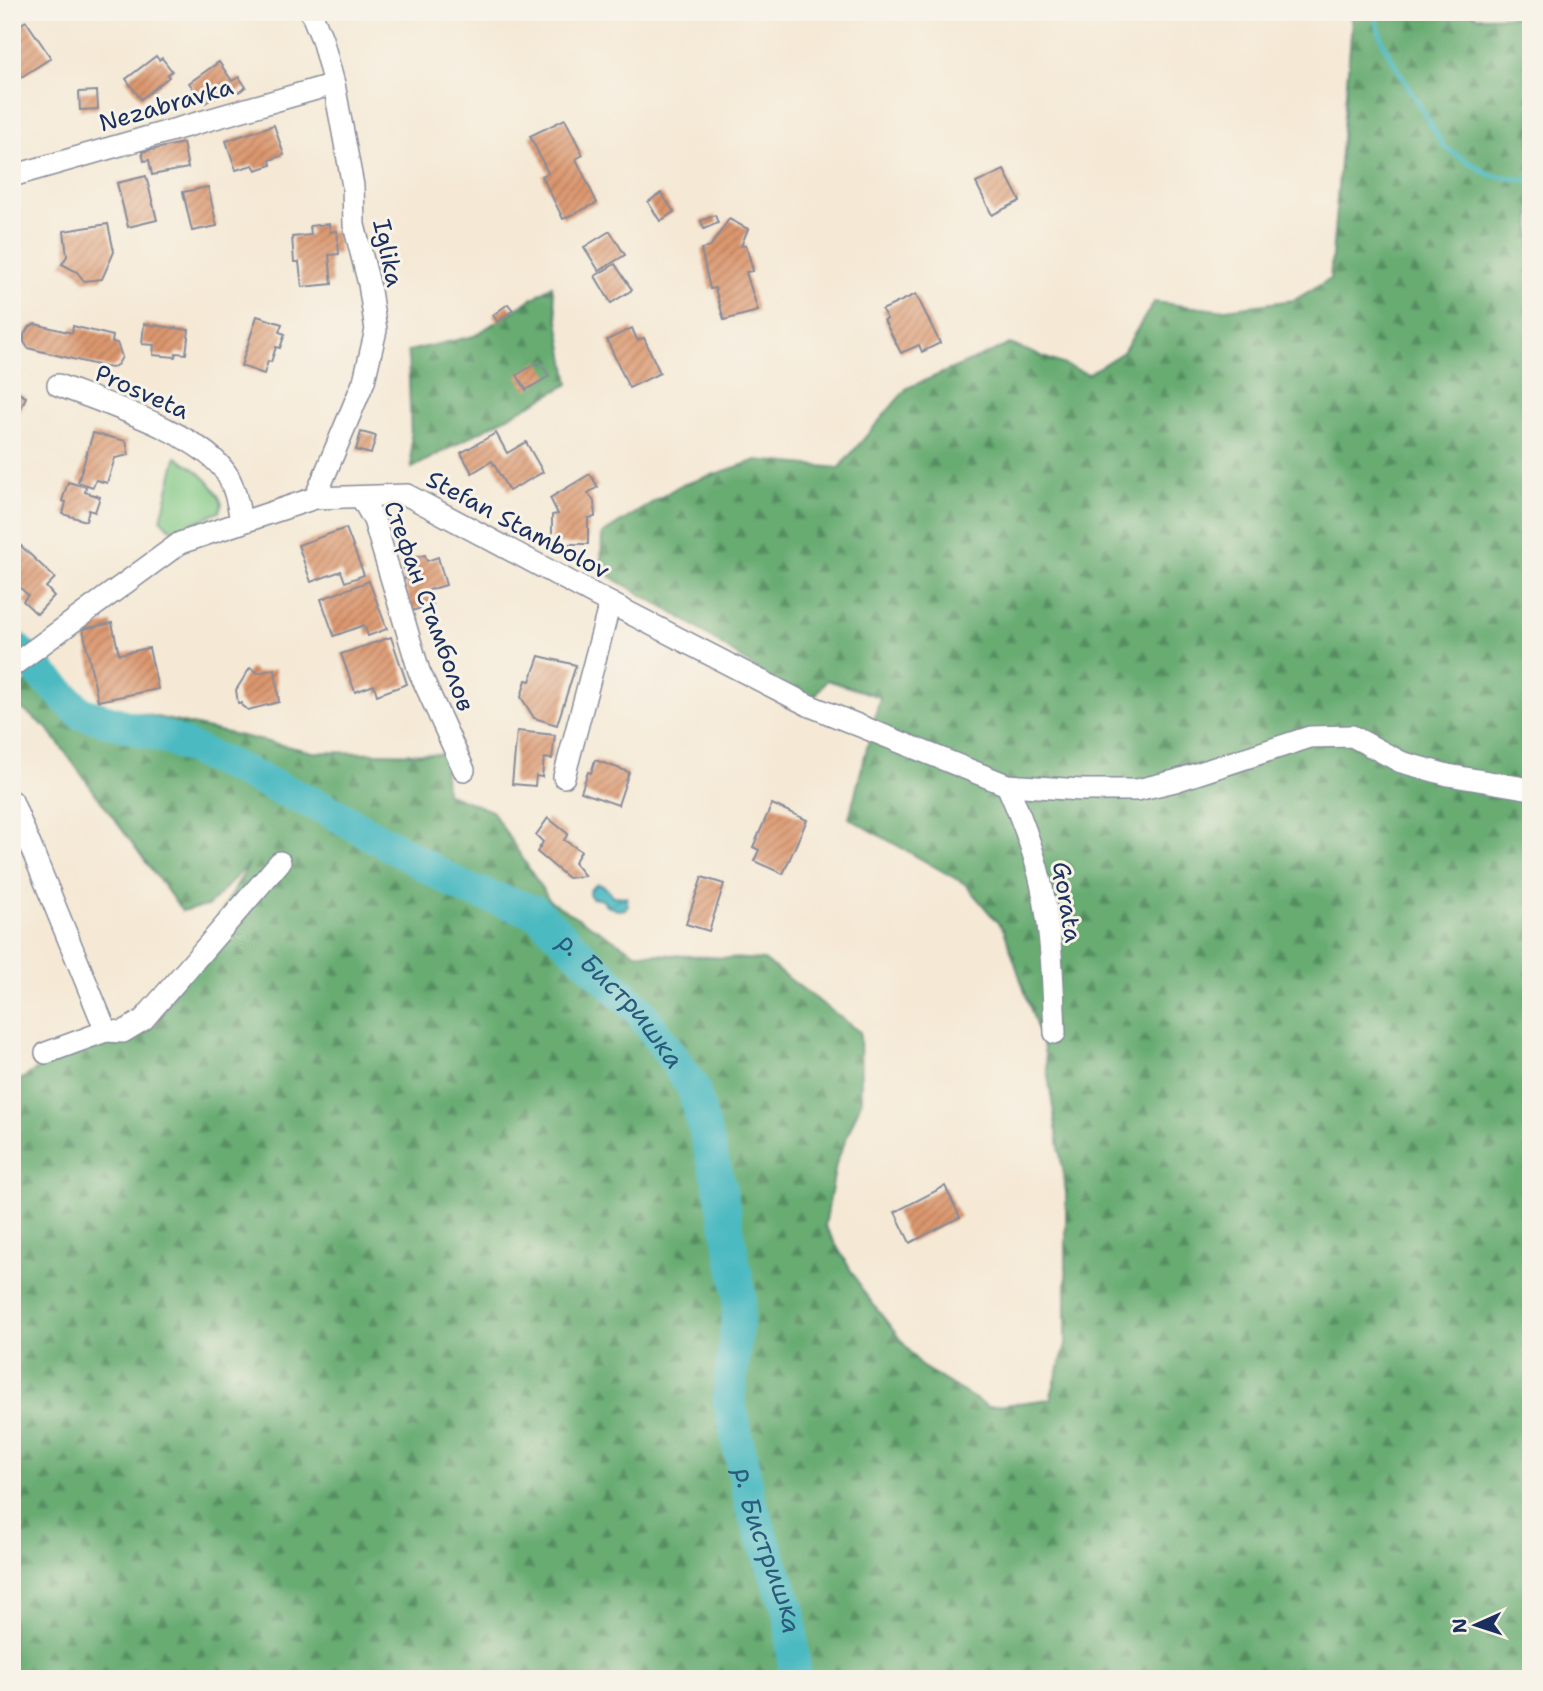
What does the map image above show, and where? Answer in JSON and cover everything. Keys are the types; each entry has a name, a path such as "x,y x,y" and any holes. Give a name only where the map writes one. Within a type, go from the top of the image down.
{"street":[{"name":"Iglika","path":"310,12 322,39 334,84 353,186 354,225 369,284 376,330 364,381 315,498"},
{"name":"Nezabravka","path":"12,176 334,84"},
{"name":"Prosveta","path":"58,385 162,426 201,449 227,474 237,499 241,523"},
{"name":"Stefan Stambolov","path":"12,666 180,543 315,498 407,495 808,705 1007,785 1081,790 1137,790 1174,781 1310,737 1352,736 1401,762 1448,775 1531,789"},
{"name":"Стефан Стамболов","path":"361,497 374,520 419,671 464,770"},
{"path":"564,777 610,603"},
{"name":"Gorata","path":"1007,785 1025,828 1043,893 1055,1033"},
{"path":"12,801 106,1031"},
{"path":"46,1053 106,1031 123,1032 143,1020 280,862"}],"green space":[{"path":"1349,12 1472,12 1477,17 1531,16 1531,1679 12,1679 12,1085 44,1065 156,1025 249,864 208,906 182,911 48,729 12,701 44,664 80,704 143,714 313,752 444,754 446,793 492,811 550,901 636,953 764,960 860,1032 861,1102 836,1164 825,1226 863,1291 921,1366 988,1407 1050,1399 1066,1344 1066,1192 1044,1049 1004,930 965,884 849,818 880,697 827,680 808,705 693,625 601,571 602,534 679,486 757,460 839,468 907,388 1010,344 1088,374 1123,352 1154,302 1218,310 1294,300 1330,279 1352,23"},
{"path":"552,286 569,384 412,468 408,351 474,336"},
{"path":"176,457 204,476 222,504 219,512 173,531 161,520"}],"water":[{"path":"597,884 604,886 613,896 626,897 628,906 618,910 606,906 603,900 592,898 590,890"}],"building":[{"path":"26,21 51,58 12,83 12,30"},
{"path":"156,56 159,60 162,58 172,71 167,75 169,77 141,99 126,79"},
{"path":"219,62 232,81 239,77 246,87 239,92 230,89 205,103 189,83"},
{"path":"97,91 98,109 80,110 79,92"},
{"path":"565,119 583,155 576,159 597,203 563,219 542,176 548,173 530,136"},
{"path":"274,125 284,155 270,160 271,165 256,170 253,165 236,170 226,141"},
{"path":"183,143 188,168 152,175 149,160 144,161 142,152"},
{"path":"1004,170 1020,201 992,215 976,183"},
{"path":"146,176 157,220 128,227 117,183"},
{"path":"208,187 217,226 192,231 183,192"},
{"path":"661,193 674,212 660,221 648,202"},
{"path":"715,215 718,223 704,229 701,221"},
{"path":"729,219 748,229 741,246 746,245 753,271 746,272 758,311 724,320 715,288 710,289 701,249 710,247"},
{"path":"108,224 114,252 102,279 84,281 77,272 62,264 67,256 64,231"},
{"path":"329,224 330,232 337,231 339,254 329,255 332,284 302,287 299,262 294,262 292,237 311,235 310,226"},
{"path":"610,231 625,255 599,271 584,247"},
{"path":"615,264 632,290 611,303 595,276"},
{"path":"916,294 940,343 922,352 919,345 901,353 884,320 887,319 882,310"},
{"path":"508,304 513,310 498,322 493,315"},
{"path":"257,316 282,324 279,332 285,334 280,348 276,347 271,362 268,361 264,374 241,366"},
{"path":"35,324 72,333 73,326 113,336 112,342 117,343 122,357 112,368 28,348 24,335 28,328"},
{"path":"144,324 189,330 186,354 176,353 175,357 153,355 154,345 142,344"},
{"path":"632,328 637,340 644,338 660,373 629,388 607,340"},
{"path":"539,361 549,376 526,390 517,375"},
{"path":"12,390 26,397 17,417 12,415"},
{"path":"361,432 376,436 371,454 356,450"},
{"path":"93,433 126,441 129,455 115,458 107,483 96,480 93,487 78,482"},
{"path":"496,433 507,453 526,442 543,472 509,491 492,461 472,473 461,453"},
{"path":"590,474 598,487 588,493 594,501 595,517 588,518 588,544 552,544 552,515 558,514 550,498"},
{"path":"68,482 86,487 85,492 100,497 95,512 89,510 86,521 63,514 66,502 62,501"},
{"path":"346,528 364,575 345,582 341,571 311,582 298,545"},
{"path":"20,545 55,578 46,587 54,596 37,614 23,601 28,595 12,584 12,570 15,567 12,564 12,553"},
{"path":"425,555 427,561 438,557 446,585 429,590 433,604 412,611 403,579 407,578 402,561"},
{"path":"369,581 387,629 368,636 364,625 334,636 321,599"},
{"path":"112,623 119,654 149,648 158,689 98,701 83,629"},
{"path":"391,637 407,684 377,695 374,685 355,692 341,654"},
{"path":"539,656 576,665 557,725 534,718 521,697 526,680 530,681"},
{"path":"250,668 258,673 275,669 279,702 248,710 238,703 236,690"},
{"path":"517,731 555,735 552,759 544,758 542,777 536,776 535,786 512,784"},
{"path":"595,760 629,772 618,805 581,792"},
{"path":"772,804 807,820 783,874 754,861 759,850 753,847"},
{"path":"548,818 568,834 564,840 581,851 574,863 585,876 568,878 537,852 543,842 536,835"},
{"path":"702,877 724,884 709,931 686,924"},
{"path":"945,1186 960,1217 910,1243 895,1212"}],"waterway":[{"path":"1373,12 1384,45 1444,147 1490,175 1531,181"},
{"name":"р. Бистришка","path":"12,645 81,713 171,739 332,812 464,888 536,912 639,1010 693,1087 720,1187 740,1296 729,1399 751,1506 790,1613 795,1679"}]}
